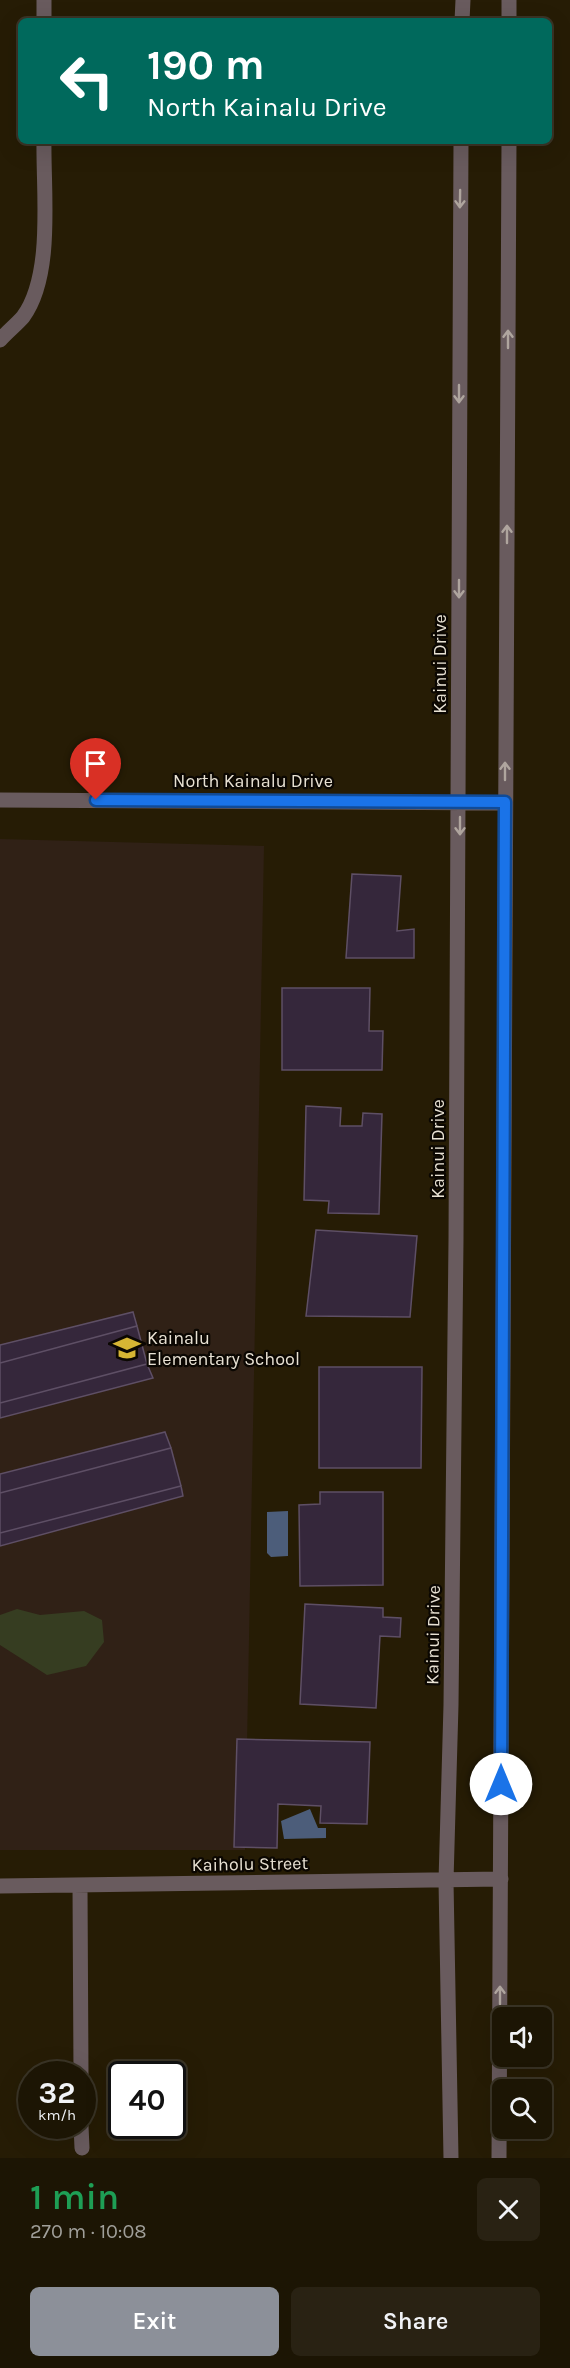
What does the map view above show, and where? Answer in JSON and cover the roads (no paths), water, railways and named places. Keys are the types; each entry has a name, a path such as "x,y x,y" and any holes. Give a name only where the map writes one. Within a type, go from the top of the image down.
{"street":[{"path":"44,0 44,18"},
{"path":"462,18 463,0"},
{"path":"509,0 509,18"},
{"path":"0,340 23,316 39,282 43,243 44,144"},
{"name":"Kainui Drive","path":"451,2158 446,1881 452,1682 460,802 461,144"},
{"path":"499,2158 508,144"},
{"name":"North Kainalu Drive","path":"0,800 505,802"},
{"name":"Kaiholu Street","path":"0,1886 501,1880"},
{"path":"80,1886 81,2061"},
{"path":"81,2139 81,2148"}],"water":[{"path":"288,1511 288,1556 271,1557 267,1553 267,1512"},
{"path":"310,1809 318,1828 326,1828 326,1838 284,1839 281,1821"}],"place":[{"name":"Kainalu Elementary School","path":"127,1348"}]}
